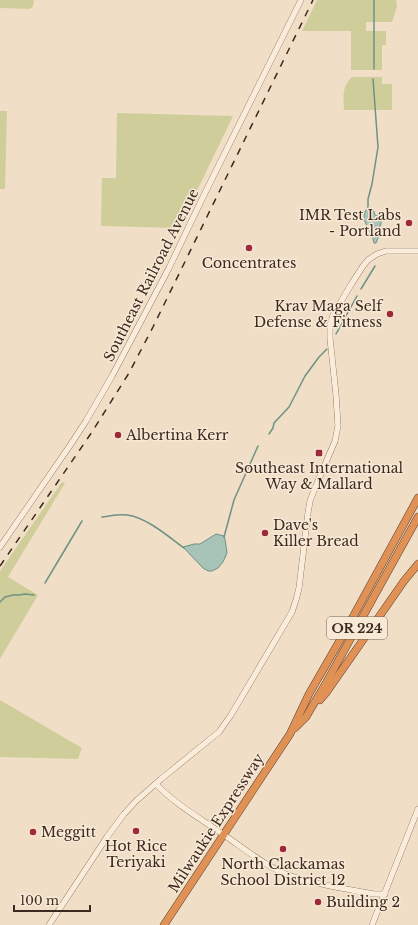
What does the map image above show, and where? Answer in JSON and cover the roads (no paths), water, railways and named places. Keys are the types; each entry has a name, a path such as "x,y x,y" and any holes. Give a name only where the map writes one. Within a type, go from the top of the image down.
{"highway":[{"path":"402,527 418,490"},
{"name":"Milwaukie Expressway","path":"164,925 290,734 309,694 343,636 418,498"},
{"name":"Milwaukie Expressway","path":"290,734 306,716 347,647 418,517"},
{"path":"306,716 326,693 404,581 418,564"}],"street":[{"name":"Southeast Railroad Avenue","path":"0,547 75,438 112,376 157,293 301,0"},
{"path":"49,925 115,825 133,804 219,732 290,616 299,588 310,501 335,441 337,431 338,409 329,334 332,319 362,266 373,256 386,251 418,251"},
{"path":"156,784 171,800 269,865 290,876 346,889 374,894 385,894"},
{"path":"372,925 418,809"}],"waterway":[{"path":"374,0 374,69"},
{"path":"368,210 368,199 378,147 373,79"},
{"path":"361,289 375,266"},
{"path":"336,334 357,296"},
{"path":"269,434 274,423 289,407 305,376 327,349"},
{"path":"224,537 234,500 258,446"},
{"path":"102,517 127,515 142,519 184,548"},
{"path":"45,583 82,521"},
{"path":"0,602 5,597 13,595 34,595"}],"railway":[{"path":"0,566 92,432 129,373 313,0"}],"place":[{"name":"IMR Test Labs - Portland","path":"409,223"},
{"name":"Concentrates","path":"249,248"},
{"name":"Krav Maga Self Defense & Fitness","path":"390,314"},
{"name":"Albertina Kerr","path":"118,435"},
{"name":"Southeast International Way & Mallard","path":"319,453"},
{"name":"Dave's Killer Bread","path":"265,533"},
{"name":"Hot Rice Teriyaki","path":"136,831"},
{"name":"Meggitt","path":"33,832"},
{"name":"North Clackamas School District 12","path":"283,849"},
{"name":"Building 2","path":"318,902"}]}
